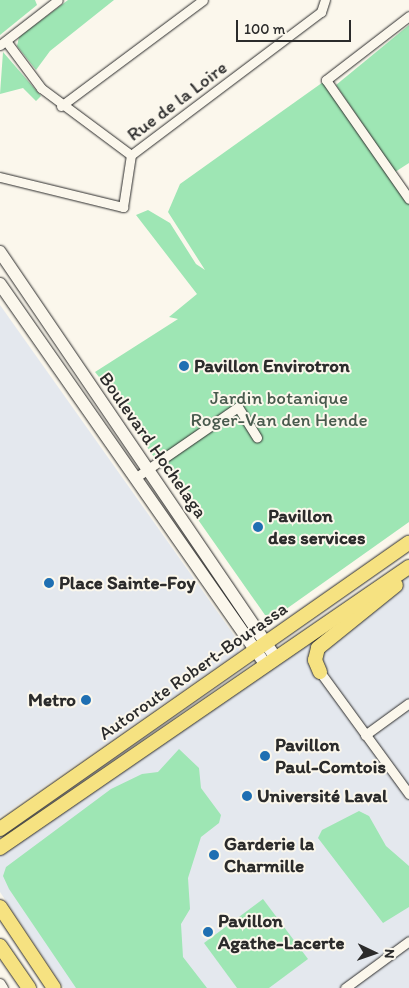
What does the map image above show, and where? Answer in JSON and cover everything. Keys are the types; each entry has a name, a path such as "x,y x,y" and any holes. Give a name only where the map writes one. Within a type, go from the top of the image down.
{"main road":[{"name":"Boulevard Hochelaga","path":"0,252 147,469 260,646"},
{"name":"Boulevard Hochelaga","path":"0,284 135,478 271,661"},
{"name":"Autoroute Robert-Bourassa","path":"0,829 409,543"},
{"name":"Autoroute Robert-Bourassa","path":"0,848 409,567"},
{"path":"320,672 315,660 318,648 409,575"},
{"path":"0,907 54,988"},
{"path":"0,946 29,988"}],"street":[{"path":"58,0 45,3 3,43 41,88 61,106 131,156"},
{"path":"61,106 203,0"},
{"name":"Rue de la Loire","path":"0,176 123,207 131,156 320,12 325,0"},
{"path":"409,16 326,80 409,199"},
{"path":"135,478 238,407 257,436"},
{"path":"320,672 409,794"},
{"path":"365,735 409,703"},
{"path":"345,988 409,941"},
{"path":"0,983 4,988"}],"shaded area":[{"path":"0,305 241,645 238,652 0,817"},
{"name":"Université Laval","path":"409,574 409,988 64,988 0,892 0,856"}],"green space":[{"path":"0,0 35,0 37,5 0,35"},
{"path":"68,0 114,0 50,51 36,70 17,46 19,37"},
{"path":"409,25 409,163 395,172 336,85"},
{"path":"3,52 41,96 36,101 23,88 0,94"},
{"name":"Jardin botanique Roger-Van den Hende","path":"326,80 409,200 409,522 275,617 265,615 147,447 131,416 95,372 178,319 169,317 197,294 136,215 148,210 170,223 196,264 205,270 168,212 180,184"},
{"path":"179,749 199,768 201,788 221,815 219,823 201,837 188,878 190,909 181,924 183,957 207,988 76,988 9,889 3,876 6,867 111,789 142,774 158,772"},
{"path":"359,811 369,816 386,846 409,866 409,907 383,923 318,838 322,830"},
{"path":"263,899 308,959 269,988 237,988 204,943"}],"place":[{"name":"Pavillon Envirotron","path":"184,366"},
{"name":"Pavillon des services","path":"258,527"},
{"name":"Place Sainte-Foy","path":"49,583"},
{"name":"Metro","path":"86,700"},
{"name":"Pavillon Paul-Comtois","path":"265,756"},
{"name":"Université Laval","path":"247,796"},
{"name":"Garderie la Charmille","path":"214,855"},
{"name":"Pavillon Agathe-Lacerte","path":"208,932"}]}
